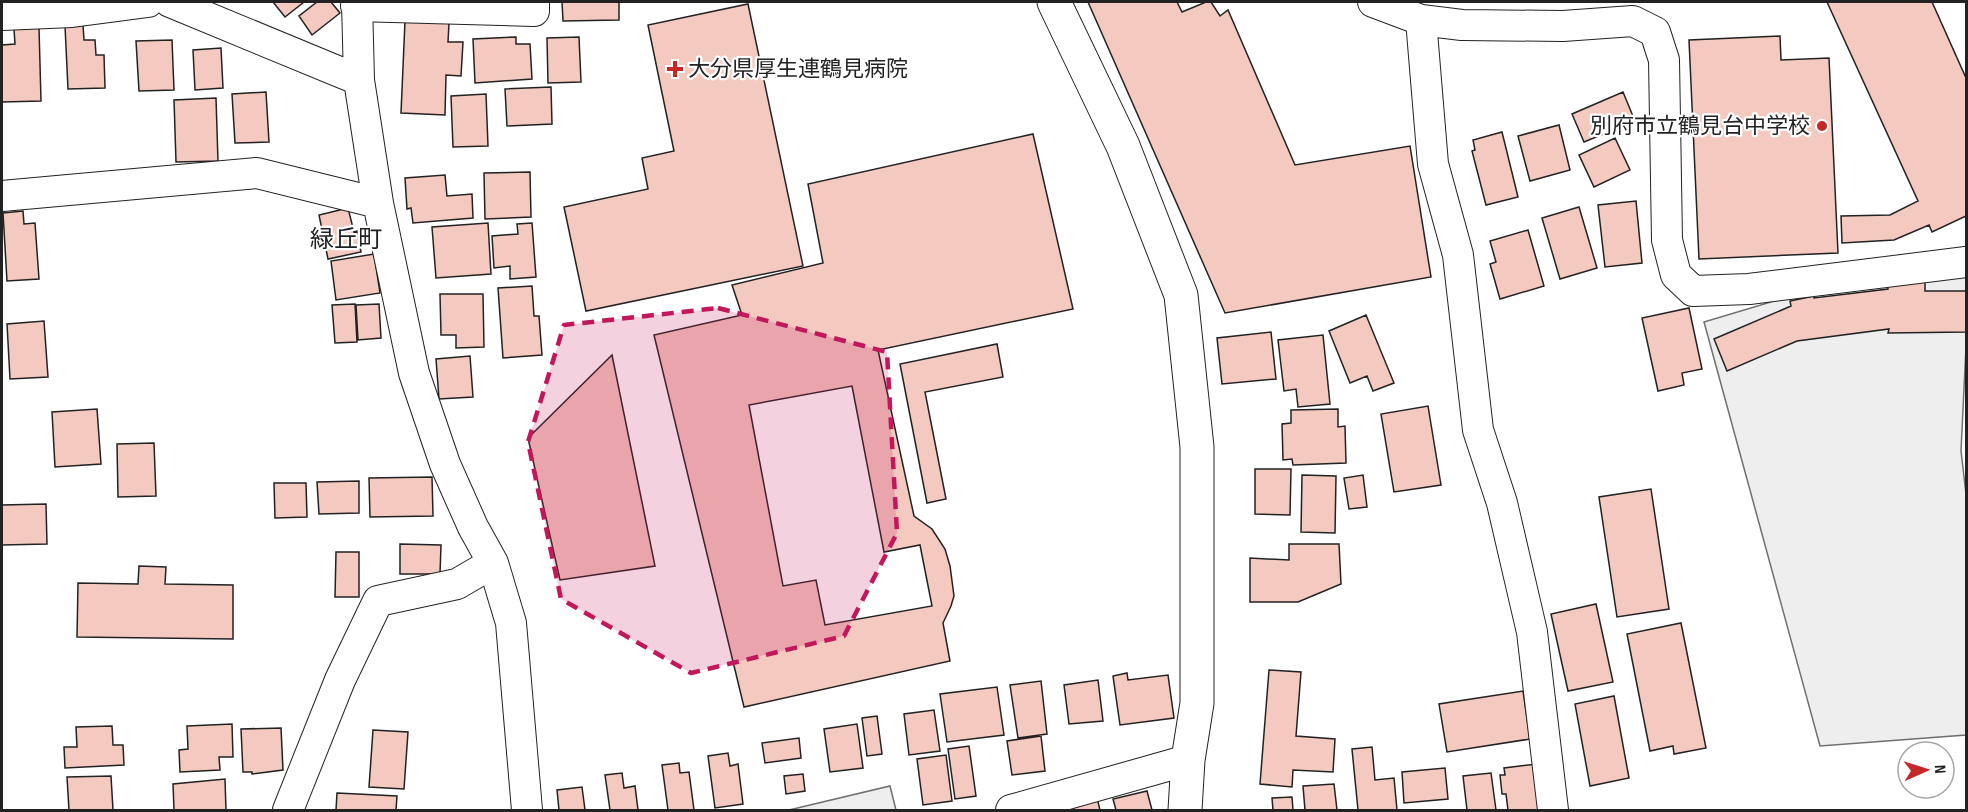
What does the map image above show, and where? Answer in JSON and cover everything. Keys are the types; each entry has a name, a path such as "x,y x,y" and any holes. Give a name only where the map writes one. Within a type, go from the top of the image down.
{"street":[{"path":"2,15 72,12 148,2"},
{"path":"170,2 359,80"},
{"path":"527,810 511,623 493,563 473,527 445,464 414,374 378,203 359,80 357,4 534,11 534,2"},
{"path":"1054,2 1123,146 1181,295 1197,447 1197,703 1188,760 1185,810"},
{"path":"1373,2 1421,20 1462,25 1563,26 1634,21 1655,32 1664,60 1667,240 1676,275 1693,291 1749,289 1966,262"},
{"path":"1421,20 1433,164 1458,255 1478,430 1502,503 1532,632 1553,810"},
{"path":"2,196 257,173 378,203"},
{"path":"288,810 340,680 378,601 457,584 493,563"},
{"path":"1011,810 1188,760"}],"highlighted area":[{"path":"718,308 887,352 897,533 844,636 691,673 561,599 528,442 564,325"}],"shaded area":[{"path":"1966,275 1966,347 1961,451 1966,494 1966,735 1820,746 1704,322 1794,295"},
{"path":"890,786 896,810 789,810"}],"building":[{"path":"273,2 304,2 285,17"},
{"path":"317,2 331,2 340,13 312,35 299,16"},
{"path":"562,2 619,2 619,20 563,21"},
{"path":"1088,2 1177,2 1182,12 1211,2 1220,16 1228,10 1295,165 1410,146 1431,277 1225,313"},
{"path":"1827,2 1932,2 1966,78 1966,216 1932,232 1929,225 1894,240 1842,243 1841,216 1890,215 1918,201"},
{"path":"748,4 803,266 586,311 564,207 648,189 642,158 674,151 648,25"},
{"path":"405,21 449,23 448,42 463,42 461,76 446,75 445,115 401,113"},
{"path":"83,25 84,40 95,40 96,55 104,55 105,88 68,89 65,26"},
{"path":"39,28 41,101 2,102 2,45 15,44 14,29"},
{"path":"1780,36 1781,60 1829,58 1838,253 1699,259 1689,40"},
{"path":"516,37 516,44 530,44 532,79 475,83 473,39"},
{"path":"579,37 581,82 548,83 547,38"},
{"path":"172,40 174,90 139,91 136,41"},
{"path":"221,48 223,88 195,90 193,50"},
{"path":"551,87 552,124 507,126 505,89"},
{"path":"266,92 269,142 235,143 232,94"},
{"path":"1623,92 1635,121 1584,142 1572,114"},
{"path":"486,94 488,146 453,147 451,96"},
{"path":"216,98 218,161 176,162 174,100"},
{"path":"1559,125 1570,170 1530,181 1518,136"},
{"path":"1502,132 1518,197 1486,205 1472,151 1475,150 1473,140"},
{"path":"1033,134 1073,309 878,350 914,516 932,529 945,549 950,566 954,596 943,623 950,661 744,707 654,335 742,315 732,285 823,263 808,184","holes":["852,386 884,552 920,545 932,606 825,625 816,580 783,586 749,405"]},
{"path":"1615,138 1630,170 1594,187 1579,155"},
{"path":"530,172 531,217 485,219 484,173"},
{"path":"445,175 447,196 472,194 473,218 413,223 411,208 407,209 405,178"},
{"path":"1636,201 1642,263 1605,267 1598,205"},
{"path":"1579,207 1597,268 1560,279 1542,218"},
{"path":"348,208 354,232 357,231 361,252 328,259 319,215"},
{"path":"23,211 24,224 35,223 39,279 7,281 3,213"},
{"path":"488,223 491,274 436,278 432,227"},
{"path":"532,223 536,277 510,279 510,266 494,268 492,236 518,234 517,224"},
{"path":"1528,230 1544,286 1500,299 1490,264 1496,262 1490,241"},
{"path":"374,254 380,293 336,300 331,261"},
{"path":"1925,282 1925,291 1966,291 1966,332 1888,333 1889,329 1797,341 1727,371 1714,339 1791,306 1790,301 1814,296 1814,298 1888,289 1887,283"},
{"path":"532,286 534,316 539,316 542,355 503,358 498,288"},
{"path":"440,294 483,294 484,347 456,348 456,335 441,335"},
{"path":"355,304 357,342 335,343 332,305"},
{"path":"379,304 381,338 358,340 356,305"},
{"path":"1689,308 1702,369 1682,373 1684,385 1658,391 1642,318"},
{"path":"1366,315 1394,383 1373,391 1367,376 1350,383 1329,331"},
{"path":"44,321 48,377 10,379 7,324"},
{"path":"1271,332 1276,379 1222,384 1217,338"},
{"path":"1323,335 1330,404 1298,407 1296,389 1284,391 1278,340"},
{"path":"997,344 1003,377 925,392 946,499 927,503 900,364"},
{"path":"612,355 655,566 560,580 528,438"},
{"path":"470,356 473,397 439,399 436,359"},
{"path":"1428,406 1441,485 1394,492 1381,414"},
{"path":"97,409 101,464 55,467 52,412"},
{"path":"1338,409 1338,427 1345,426 1346,463 1293,465 1292,459 1283,460 1282,424 1291,423 1291,410"},
{"path":"154,443 156,496 118,497 117,444"},
{"path":"1255,469 1291,469 1290,515 1255,514"},
{"path":"1302,475 1336,476 1335,533 1301,532"},
{"path":"1363,475 1367,507 1349,509 1344,478"},
{"path":"432,477 433,516 370,517 369,478"},
{"path":"359,481 359,513 319,514 317,482"},
{"path":"274,483 306,483 307,517 275,518"},
{"path":"1651,489 1669,609 1617,617 1599,497"},
{"path":"46,504 47,544 2,545 2,505"},
{"path":"400,544 441,545 440,574 400,574"},
{"path":"1289,544 1339,544 1341,584 1298,602 1250,602 1250,558 1289,560"},
{"path":"336,552 359,552 359,597 335,597"},
{"path":"139,566 166,567 165,584 233,585 233,639 77,637 78,583 138,584"},
{"path":"1596,604 1613,682 1568,691 1551,614"},
{"path":"1681,623 1706,748 1674,754 1673,746 1650,751 1627,634"},
{"path":"1269,670 1301,672 1296,736 1335,739 1333,772 1293,770 1292,787 1260,784"},
{"path":"1127,673 1128,680 1168,675 1174,718 1120,725 1113,676"},
{"path":"1098,680 1103,721 1069,724 1064,685"},
{"path":"1041,681 1047,734 1018,738 1010,685"},
{"path":"997,687 1004,735 947,742 940,694"},
{"path":"1523,691 1530,739 1447,752 1439,704"},
{"path":"1614,696 1629,778 1590,786 1575,704"},
{"path":"934,710 940,751 909,755 904,714"},
{"path":"877,716 882,754 867,756 862,718"},
{"path":"232,724 233,757 219,757 220,770 180,772 179,750 188,749 187,726"},
{"path":"857,724 863,768 830,772 824,729"},
{"path":"112,726 113,745 123,745 124,765 65,768 64,747 77,747 76,727"},
{"path":"281,728 283,770 252,774 252,772 243,772 241,729"},
{"path":"373,730 408,732 404,789 369,787"},
{"path":"1041,736 1045,771 1012,775 1007,741"},
{"path":"799,738 801,758 765,763 762,743"},
{"path":"969,746 976,796 955,799 948,749"},
{"path":"1372,747 1375,780 1394,778 1397,810 1358,810 1352,749"},
{"path":"728,753 730,766 738,764 743,804 715,808 708,756"},
{"path":"946,755 952,801 923,805 917,759"},
{"path":"679,763 680,773 689,772 694,810 668,810 662,765"},
{"path":"1537,764 1543,810 1508,810 1506,794 1502,794 1500,775 1505,775 1504,768"},
{"path":"1445,768 1448,799 1404,803 1402,772"},
{"path":"622,773 624,788 635,786 638,810 610,810 605,775"},
{"path":"1491,773 1496,810 1467,810 1463,776"},
{"path":"803,774 805,791 786,794 784,776"},
{"path":"111,776 113,810 69,810 67,777"},
{"path":"225,779 226,810 174,810 173,784"},
{"path":"1334,784 1337,810 1305,810 1303,786"},
{"path":"582,787 585,810 559,810 557,790"},
{"path":"1147,791 1152,810 1116,810 1113,799"},
{"path":"337,793 397,796 396,810 336,810"},
{"path":"1292,797 1293,810 1273,810 1272,798"},
{"path":"1097,798 1100,810 1073,810 1072,803"}],"place":[{"name":"大分県厚生連鶴見病院","path":"675,69"},
{"name":"別府市立鶴見台中学校","path":"1822,126"}],"district":[{"name":"緑丘町","path":"346,239"}]}
